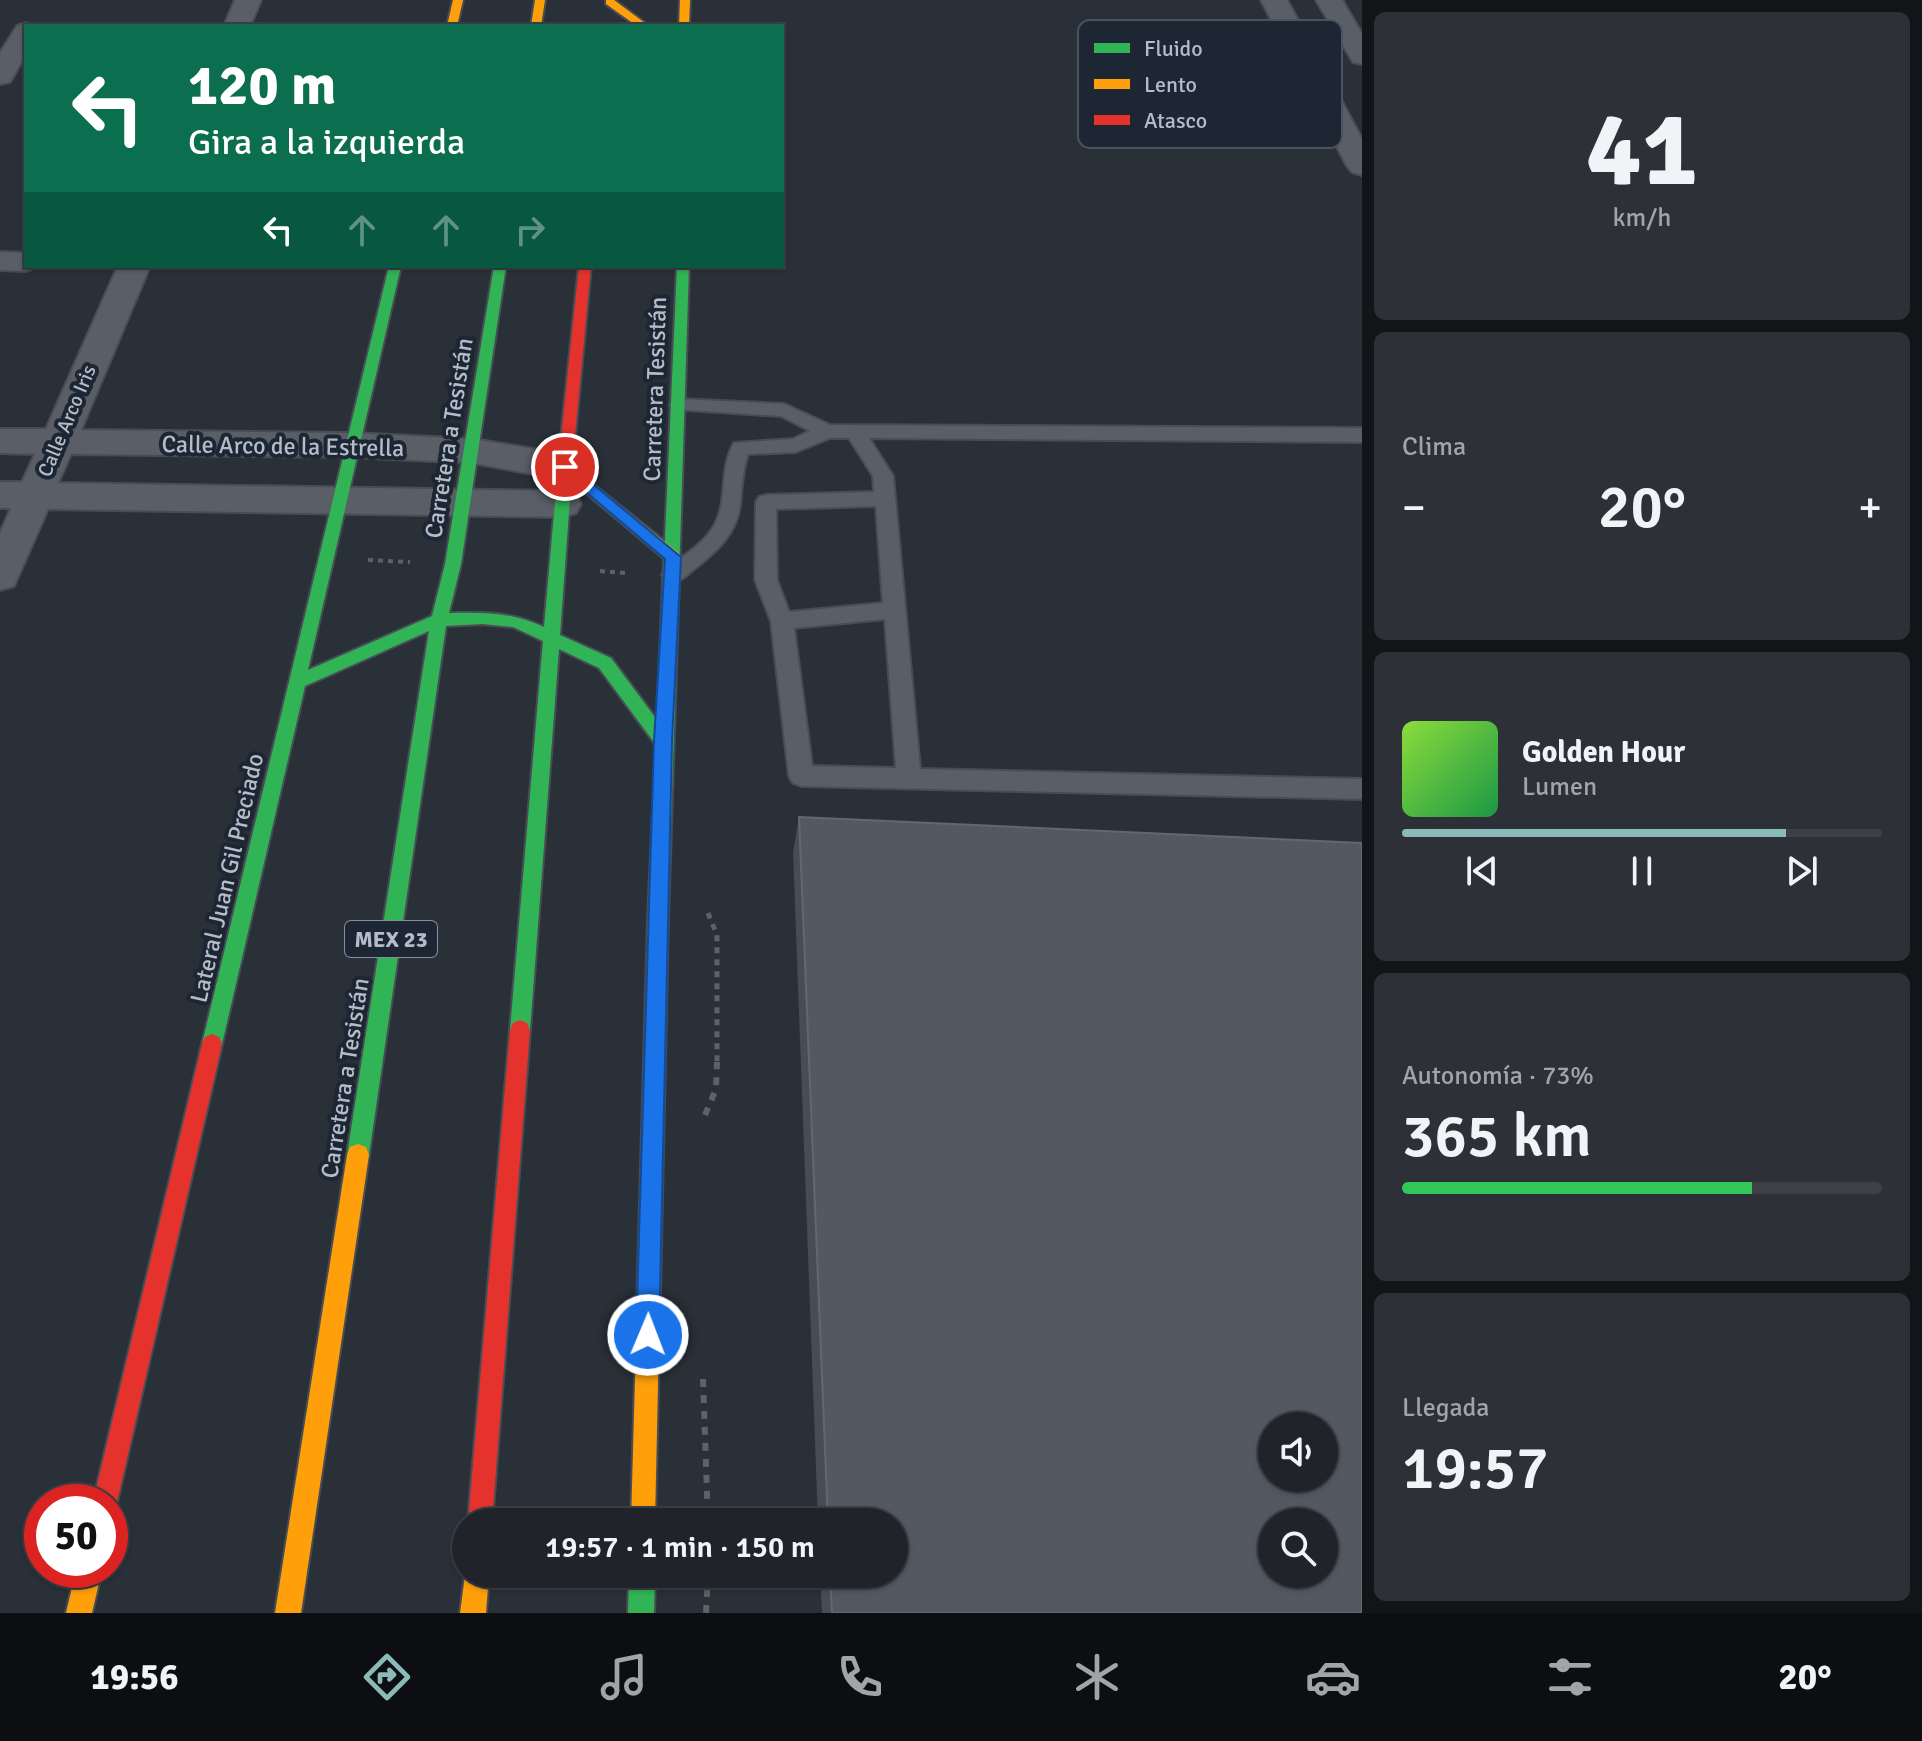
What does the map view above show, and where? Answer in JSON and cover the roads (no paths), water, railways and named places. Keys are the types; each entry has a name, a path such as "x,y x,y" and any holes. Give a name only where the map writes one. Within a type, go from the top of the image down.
{"main road":[{"path":"452,24 458,0"},
{"path":"536,24 540,0"},
{"path":"684,24 685,0"},
{"path":"608,24 610,1"},
{"path":"610,1 641,24"},
{"name":"Lateral Juan Gil Preciado","path":"109,1484 395,268"},
{"name":"Carretera a Tesistán","path":"288,1613 439,620 453,564 473,451 500,268"},
{"path":"481,1508 565,467 585,268"},
{"name":"Carretera Tesistán","path":"643,1508 663,741 673,566 683,268"},
{"path":"565,467 673,566"},
{"path":"297,682 439,620 482,618 515,621 605,663 663,741"},
{"path":"79,1613 85,1588"},
{"path":"473,1613 475,1588"},
{"path":"641,1613 642,1588"}],"street":[{"path":"238,24 248,0"},
{"path":"1274,0 1285,20"},
{"path":"1329,0 1341,20"},
{"path":"1342,22 1362,56"},
{"path":"0,76 24,35"},
{"path":"1342,128 1362,166"},
{"path":"0,261 24,262"},
{"name":"Calle Arco Iris","path":"0,576 18,495 58,442 133,268"},
{"name":"Calle Arco de la Estrella","path":"0,441 353,445 473,451 565,467"},
{"path":"18,495 563,504"}],"lane":[{"path":"679,405 784,410 827,431"},
{"path":"673,566 712,543 730,513 732,466 741,448 796,445 827,431 1362,435"},
{"path":"855,431 883,476 909,778"},
{"path":"885,499 766,502 766,580 782,621 801,776 1362,789"},
{"path":"782,621 895,610"}]}
